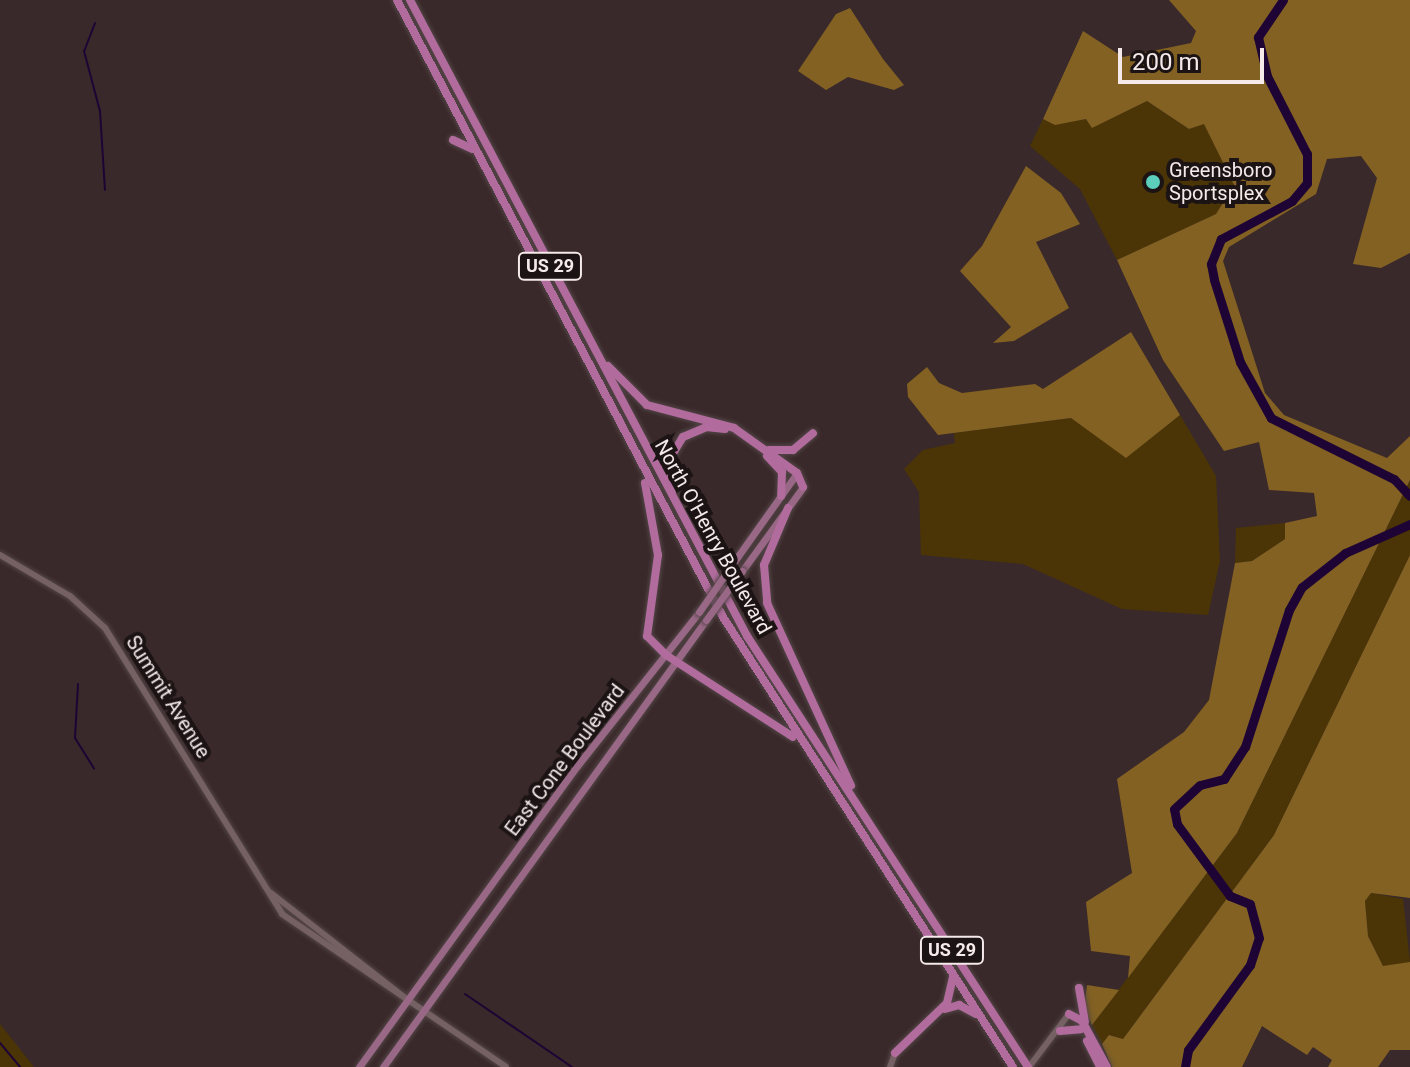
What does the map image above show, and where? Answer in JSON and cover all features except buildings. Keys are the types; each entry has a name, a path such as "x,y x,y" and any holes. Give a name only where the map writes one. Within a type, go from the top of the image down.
{"highway":[{"name":"North O'Henry Boulevard","path":"397,0 723,617 816,766 1013,1067"},
{"name":"North O'Henry Boulevard","path":"410,0 747,636 1029,1067"},
{"path":"461,121 453,140 463,140 477,154"},
{"path":"596,349 647,405 716,420 765,449 797,473 803,487"},
{"path":"690,532 668,473 674,449 696,430 730,431 764,454 782,472 781,496"},
{"path":"765,449 793,450 813,433"},
{"path":"636,455 649,493 658,555 645,625 666,655 778,724 816,766"},
{"path":"788,508 764,565 767,603 876,833"},
{"path":"895,1053 953,996 952,973"},
{"path":"1079,988 1085,1032 1100,1067"},
{"path":"927,1019 959,1005 981,1017"},
{"path":"1069,1014 1085,1032 1107,1067"},
{"path":"1060,1031 1085,1032"}],"main road":[{"name":"East Cone Boulevard","path":"359,1067 577,766 699,612 797,473"},
{"name":"East Cone Boulevard","path":"383,1067 803,487"},
{"name":"Summit Avenue","path":"0,555 70,596 105,628 293,925 506,1067"},
{"path":"1029,1067 1045,1051 1069,1014"},
{"path":"890,1067 895,1053"}],"shaded area":[{"path":"1169,0 1410,0 1410,253 1381,268 1353,264 1377,178 1361,156 1327,159 1316,194 1229,247 1223,261 1265,393 1284,415 1387,458 1410,436 1410,480 1237,833 1128,978 1130,956 1091,951 1086,902 1132,873 1117,779 1184,732 1209,700 1235,563 1252,561 1285,539 1285,523 1317,516 1314,493 1269,490 1259,442 1224,451 1163,360 1117,260 1216,214 1234,185 1204,124 1189,129 1147,101 1092,128 1086,119 1055,125 1043,119 1083,31 1123,57 1191,43 1196,31"},
{"path":"850,8 904,85 894,90 848,77 826,90 798,71 836,14"},
{"name":"Greensboro Sportsplex","path":"1147,101 1189,129 1204,123 1234,185 1216,214 1117,260 1080,189 1030,146 1043,119 1055,124 1086,119 1093,127"},
{"path":"1026,166 1061,193 1080,224 1036,242 1069,308 1014,341 993,343 1011,327 960,271 982,246"},
{"path":"1131,332 1180,415 1126,458 1071,418 938,435 908,397 907,384 927,367 939,383 962,393 1035,384 1043,389"},
{"path":"1180,415 1216,476 1220,561 1208,615 1122,609 1023,564 921,555 919,492 904,469 923,450 955,443 954,433 1071,418 1126,457"},
{"path":"1410,480 1410,555 1274,835 1123,1039 1110,1035 1102,1044 1092,1025 1237,833"},
{"path":"1285,523 1285,539 1252,561 1235,563 1236,528"},
{"path":"1410,555 1410,898 1371,893 1365,901 1368,936 1383,966 1410,962 1410,1050 1390,1050 1378,1067 1328,1067 1332,1060 1313,1047 1307,1055 1262,1026 1242,1067 1112,1067 1102,1044 1109,1035 1123,1039 1274,835"},
{"path":"1371,893 1403,899 1410,962 1397,969 1383,966 1368,936 1365,901"},
{"path":"1087,985 1119,990 1092,1025 1084,1008"},
{"path":"0,1024 34,1067 0,1067"}],"waterway":[{"path":"1283,0 1258,37 1267,76 1307,154 1307,183 1292,201 1221,239 1211,264 1214,280 1240,362 1271,418 1394,479 1410,496"},
{"path":"95,23 84,51 100,111 105,190"},
{"path":"1185,1067 1188,1050 1250,965 1259,938 1250,904 1230,896 1177,824 1174,809 1200,785 1224,779 1245,747 1289,610 1302,587 1345,553 1410,524"},
{"path":"78,684 75,738 94,769"},
{"path":"465,994 572,1067"},
{"path":"0,1043 20,1067"}],"place":[{"name":"Greensboro Sportsplex","path":"1153,182"}]}
